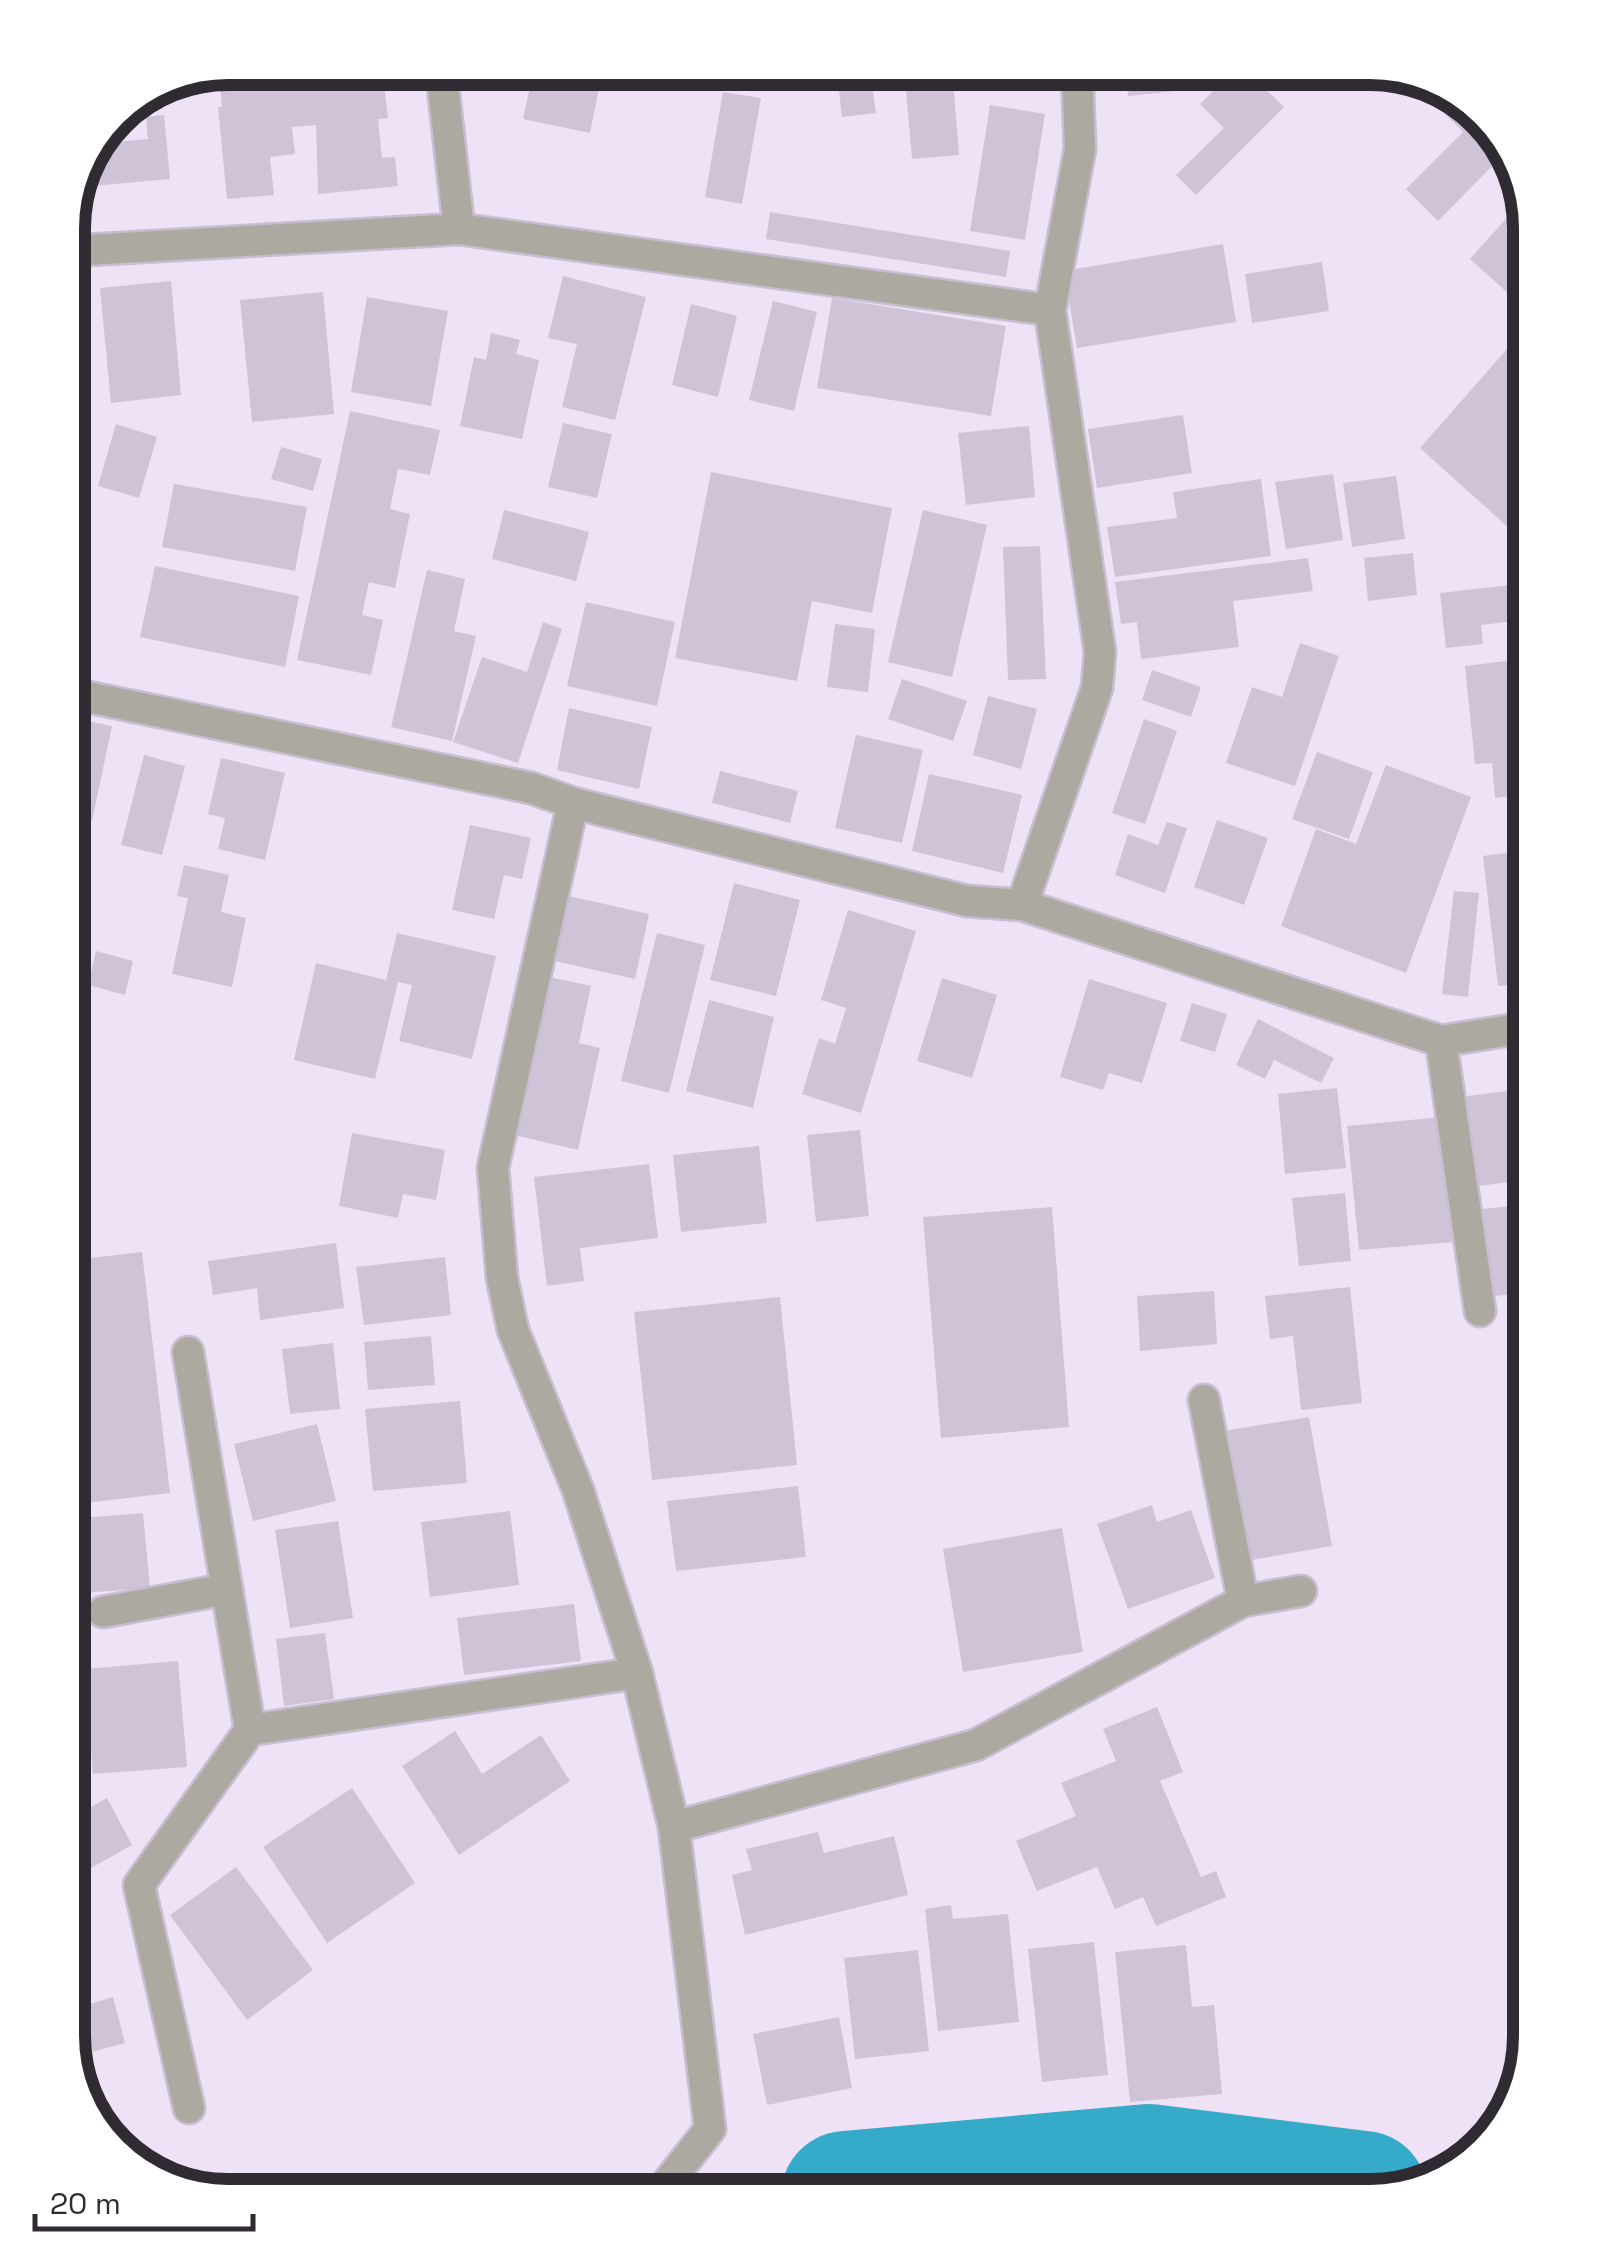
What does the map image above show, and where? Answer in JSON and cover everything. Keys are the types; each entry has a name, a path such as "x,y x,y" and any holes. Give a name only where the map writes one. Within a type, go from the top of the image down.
{"street":[{"path":"443,85 458,228"},
{"path":"1022,905 1097,688 1100,652 1050,310 1080,149 1078,85"},
{"path":"85,250 458,228 1050,310"},
{"path":"85,696 531,788 573,803 968,900 1022,905 1441,1040 1513,1029"},
{"path":"573,803 493,1168 502,1278 513,1330 578,1490 637,1673 674,1828 710,2129 670,2179"},
{"path":"1441,1040 1480,1311"},
{"path":"188,1352 250,1730 139,1884 189,2108"},
{"path":"1204,1400 1243,1601"},
{"path":"103,1612 227,1589"},
{"path":"674,1828 976,1744 1243,1601 1301,1591"},
{"path":"250,1730 637,1673"}],"building":[{"path":"384,85 388,118 378,119 382,158 395,157 398,186 318,194 316,125 292,127 295,154 270,157 274,195 227,199 218,107 222,107 220,86"},
{"path":"530,85 600,85 590,133 523,119"},
{"path":"838,85 872,85 876,113 842,117"},
{"path":"905,85 953,85 959,155 912,159"},
{"path":"1127,85 1205,88 1128,96"},
{"path":"1220,85 1261,85 1284,107 1196,195 1176,175 1224,128 1200,104"},
{"path":"723,92 761,98 742,204 705,197"},
{"path":"1429,98 1471,127 1499,167 1495,163 1438,221 1406,189 1463,132"},
{"path":"990,105 1045,114 1025,240 970,231"},
{"path":"164,115 170,179 92,186 114,142 148,139 146,117"},
{"path":"770,212 1010,251 1006,277 766,239"},
{"path":"1512,212 1513,298 1470,259"},
{"path":"1223,244 1236,322 1077,348 1064,271"},
{"path":"1322,262 1329,311 1252,323 1245,274"},
{"path":"563,276 646,297 615,420 562,407 577,344 548,338"},
{"path":"171,281 181,395 111,403 100,288"},
{"path":"323,292 334,414 252,422 240,300"},
{"path":"367,297 448,311 431,406 351,392"},
{"path":"832,298 1006,326 991,416 817,388"},
{"path":"773,301 817,312 794,411 749,400"},
{"path":"691,304 737,316 718,397 672,385"},
{"path":"491,333 520,340 516,354 539,360 522,439 460,426 474,357 486,360"},
{"path":"1513,342 1513,532 1420,448"},
{"path":"350,411 440,430 430,475 398,469 390,509 410,514 395,588 369,582 362,615 383,620 371,675 297,660"},
{"path":"1183,415 1192,473 1097,488 1088,429"},
{"path":"563,423 612,434 597,498 548,487"},
{"path":"116,424 157,437 139,498 98,486"},
{"path":"1029,426 1035,497 966,505 958,433"},
{"path":"281,447 322,459 313,491 271,479"},
{"path":"711,472 892,508 872,613 812,601 797,681 675,658"},
{"path":"1333,474 1343,540 1286,549 1275,482"},
{"path":"1396,476 1405,539 1352,547 1343,483"},
{"path":"1261,479 1271,556 1115,577 1107,527 1177,518 1173,492"},
{"path":"174,484 307,507 295,571 162,547"},
{"path":"504,510 589,532 576,581 492,559"},
{"path":"923,510 987,525 952,677 888,662"},
{"path":"1040,546 1046,679 1008,680 1003,547"},
{"path":"1413,553 1417,595 1368,601 1364,558"},
{"path":"1308,558 1313,591 1233,601 1239,647 1141,659 1137,622 1121,624 1115,582"},
{"path":"155,566 299,596 285,667 140,637"},
{"path":"427,570 465,579 454,631 476,636 452,741 391,727"},
{"path":"1513,585 1513,621 1481,625 1483,644 1446,648 1440,593"},
{"path":"586,602 675,622 657,706 567,686"},
{"path":"543,622 562,629 518,763 453,742 482,657 527,672"},
{"path":"835,624 875,629 868,692 827,687"},
{"path":"1300,643 1339,656 1295,786 1226,763 1252,687 1282,697"},
{"path":"1513,660 1513,796 1495,798 1492,763 1475,764 1465,666"},
{"path":"1152,670 1201,687 1191,717 1142,700"},
{"path":"902,679 967,701 953,741 888,719"},
{"path":"988,696 1037,709 1021,769 973,755"},
{"path":"569,708 652,727 639,789 557,770"},
{"path":"1144,719 1177,731 1145,824 1112,813"},
{"path":"85,720 112,726 92,821 85,819"},
{"path":"856,735 923,750 902,843 835,828"},
{"path":"1317,752 1373,772 1349,839 1292,819"},
{"path":"144,755 185,766 162,855 121,845"},
{"path":"221,758 285,773 265,860 218,849 225,818 208,814"},
{"path":"1386,765 1471,797 1406,973 1281,926 1316,829 1356,844"},
{"path":"720,771 798,791 790,823 712,803"},
{"path":"929,774 1022,795 1003,873 912,851"},
{"path":"1217,820 1268,838 1244,905 1194,887"},
{"path":"1167,822 1187,828 1165,893 1115,875 1128,834 1158,845"},
{"path":"470,825 531,838 522,879 504,875 494,919 452,910"},
{"path":"1513,852 1513,985 1498,986 1483,856"},
{"path":"184,865 229,875 221,912 246,918 232,987 172,974 188,898 177,896"},
{"path":"734,883 800,900 776,996 710,980"},
{"path":"1454,891 1479,893 1468,997 1442,994"},
{"path":"560,894 649,914 635,979 546,959"},
{"path":"848,910 916,931 861,1113 802,1094 819,1038 835,1044 846,1008 821,1000"},
{"path":"397,933 496,956 472,1059 399,1041 412,985 398,982 375,1079 294,1060 316,963 386,980"},
{"path":"657,933 705,945 669,1093 621,1081"},
{"path":"96,951 133,961 125,995 88,985"},
{"path":"545,976 591,986 579,1043 600,1048 578,1150 510,1134"},
{"path":"942,978 997,995 972,1078 917,1061"},
{"path":"1089,979 1167,1003 1142,1083 1109,1073 1103,1090 1060,1077"},
{"path":"709,1000 774,1017 753,1108 686,1091"},
{"path":"1192,1003 1227,1014 1215,1052 1180,1041"},
{"path":"1258,1019 1334,1058 1321,1083 1274,1060 1265,1079 1236,1065"},
{"path":"1337,1088 1346,1168 1285,1174 1278,1094"},
{"path":"1513,1090 1513,1181 1473,1187 1460,1097"},
{"path":"1442,1117 1454,1242 1359,1250 1347,1126"},
{"path":"860,1130 869,1216 816,1222 807,1135"},
{"path":"352,1133 445,1150 436,1200 403,1194 398,1218 339,1206"},
{"path":"759,1146 767,1223 681,1232 673,1155"},
{"path":"649,1164 658,1238 580,1248 584,1281 547,1286 534,1177"},
{"path":"1345,1193 1351,1261 1299,1266 1292,1198"},
{"path":"1513,1206 1513,1294 1483,1297 1473,1210"},
{"path":"1052,1207 1069,1427 941,1438 923,1217"},
{"path":"336,1243 344,1308 260,1320 257,1288 213,1295 208,1261"},
{"path":"142,1252 170,1493 85,1503 85,1259"},
{"path":"445,1257 451,1315 364,1325 356,1267"},
{"path":"1350,1287 1362,1403 1301,1410 1293,1336 1270,1339 1265,1296"},
{"path":"1214,1291 1217,1344 1140,1351 1137,1296"},
{"path":"780,1297 797,1465 652,1480 634,1312"},
{"path":"431,1336 435,1385 368,1390 364,1342"},
{"path":"333,1343 340,1409 290,1414 282,1349"},
{"path":"460,1401 467,1483 373,1491 365,1409"},
{"path":"1309,1417 1332,1546 1246,1561 1224,1431"},
{"path":"317,1424 336,1501 253,1521 234,1444"},
{"path":"798,1486 806,1557 676,1571 667,1501"},
{"path":"1152,1505 1157,1522 1191,1510 1215,1578 1128,1609 1097,1524"},
{"path":"510,1511 519,1585 430,1597 421,1522"},
{"path":"143,1513 150,1588 85,1593 85,1518"},
{"path":"338,1521 353,1618 290,1628 275,1530"},
{"path":"1062,1528 1083,1652 963,1672 943,1549"},
{"path":"574,1604 581,1661 464,1675 457,1618"},
{"path":"325,1633 334,1699 284,1706 276,1639"},
{"path":"178,1661 187,1767 93,1774 85,1669"},
{"path":"1157,1707 1183,1772 1160,1781 1201,1877 1216,1871 1226,1897 1156,1926 1143,1897 1115,1909 1097,1867 1037,1891 1016,1841 1076,1816 1061,1783 1116,1761 1103,1729"},
{"path":"455,1731 482,1774 541,1735 570,1781 459,1855 402,1766"},
{"path":"352,1788 415,1883 327,1943 263,1847"},
{"path":"107,1798 132,1845 85,1871 85,1810"},
{"path":"818,1832 824,1853 894,1836 908,1895 745,1935 732,1875 752,1870 746,1849"},
{"path":"236,1867 313,1970 247,2020 170,1915"},
{"path":"951,1905 953,1919 1008,1914 1019,2022 938,2031 925,1909"},
{"path":"1094,1942 1108,2075 1042,2082 1028,1949"},
{"path":"1186,1945 1192,2007 1214,2005 1222,2094 1130,2102 1115,1952"},
{"path":"918,1950 929,2051 855,2059 844,1958"},
{"path":"113,1997 125,2043 86,2054 85,1998 87,2005"},
{"path":"839,2017 852,2088 767,2105 753,2034"}],"waterway":[{"path":"1037,2179 1149,2169 1228,2179"}]}
